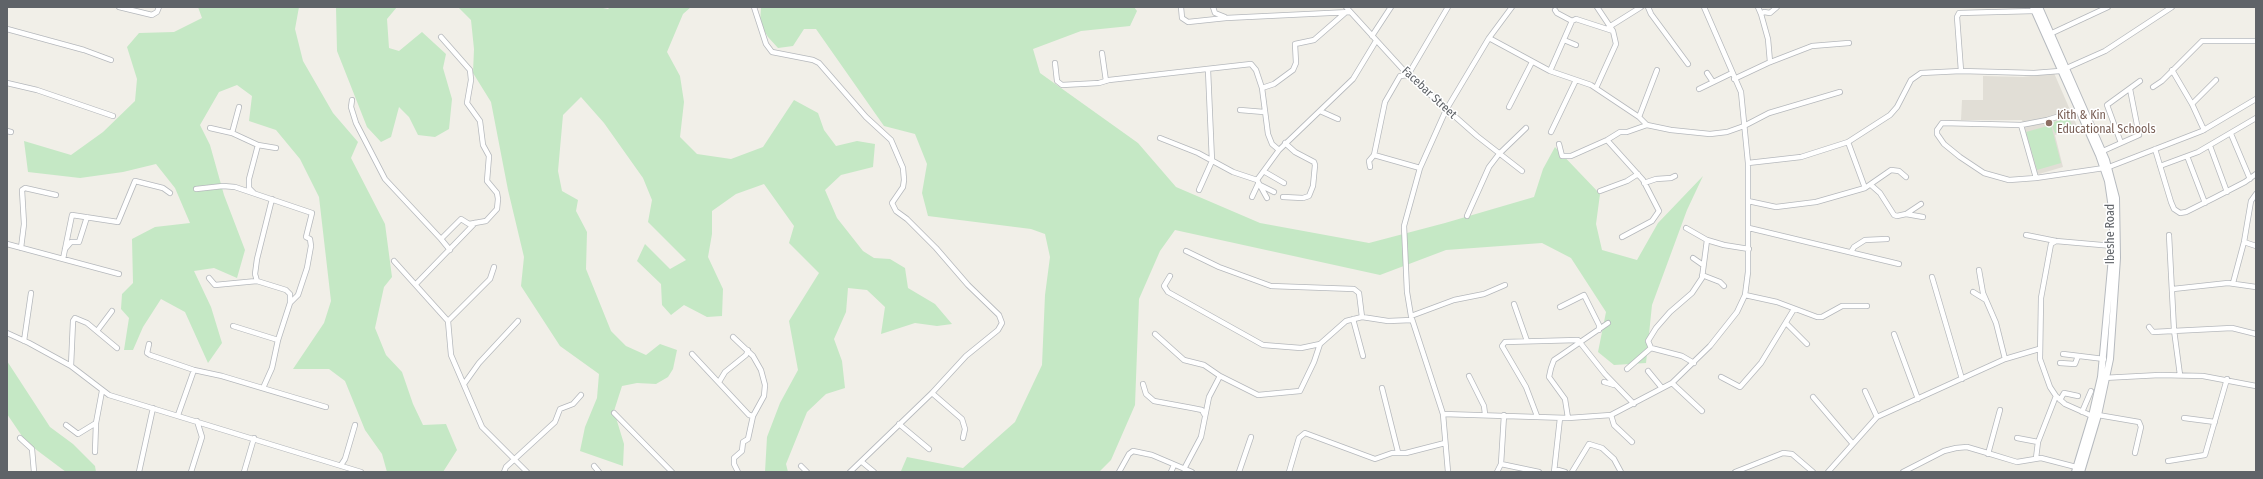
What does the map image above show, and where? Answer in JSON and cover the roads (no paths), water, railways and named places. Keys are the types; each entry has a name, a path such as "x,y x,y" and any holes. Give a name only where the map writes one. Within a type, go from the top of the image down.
{"main road":[{"name":"Ibeshe Road","path":"2035,8 2050,34 2079,110 2106,167 2116,198 2118,226 2113,321 2104,378 2095,416 2077,470"},
{"name":"Ibeshe Road","path":"2035,8 2063,70 2103,151 2106,167 2111,199 2113,246 2104,359 2104,378"}],"street":[{"path":"119,7 152,15 157,12 159,7"},
{"path":"754,7 766,44 772,52 813,60 819,63 866,118 891,140 903,168 904,180 903,187 892,203 896,211 907,219 936,248 999,316 1002,323 998,330 966,356 932,393 850,472"},
{"path":"1180,7 1182,18 1188,22 1226,18 1347,13"},
{"path":"1212,7 1215,14 1226,18"},
{"name":"Facebar Street","path":"1346,7 1347,13 1372,36 1408,75 1446,110 1499,154 1522,170"},
{"path":"1372,36 1391,7"},
{"path":"1370,167 1369,161 1374,155 1385,102 1400,76 1408,75 1448,7"},
{"path":"1596,88 1616,44 1611,29 1597,7"},
{"path":"1611,29 1640,7"},
{"path":"1648,7 1651,14 1688,64"},
{"path":"1444,414 1485,414 1560,418 1611,415 1672,383 1694,363 1727,326 1745,295 1749,249 1748,163 1740,92 1704,7"},
{"path":"1758,7 1768,39 1770,62"},
{"path":"1761,14 1764,12 1770,13 1777,7"},
{"path":"2050,34 2108,7"},
{"path":"1748,163 1801,156 1848,142 1890,115 1916,75 1962,71 2009,74 2063,70 2105,51 2172,7"},
{"path":"1448,472 1444,414 1412,318 1407,292 1404,226 1420,168 1446,110 1489,38 1510,8"},
{"path":"1962,71 1957,17 1959,12 2035,8"},
{"path":"1555,10 1557,13 1572,21 1576,19 1611,29"},
{"path":"1262,88 1274,84 1293,70 1296,63 1295,44 1314,40 1347,13"},
{"path":"1550,71 1572,21"},
{"path":"7,29 84,50 111,60"},
{"path":"441,37 470,70 471,80 467,103 480,121 483,145 489,156 487,181 497,193 497,209 483,223 469,224 461,219 441,239"},
{"path":"1489,38 1550,71 1596,88 1639,117 1646,124"},
{"path":"1564,40 1576,45"},
{"path":"2152,87 2204,40 2256,41"},
{"path":"1252,197 1258,182 1279,150 1353,79 1376,42"},
{"path":"1734,79 1770,62 1812,46 1849,43"},
{"path":"1102,53 1106,80"},
{"path":"1509,107 1532,62"},
{"path":"1055,63 1058,84 1085,84 1106,80 1208,70 1251,64 1256,70 1262,88 1264,112 1272,144 1279,150"},
{"path":"1199,190 1212,161 1208,70"},
{"path":"1639,117 1657,70"},
{"path":"2172,70 2192,104 2204,130"},
{"path":"1708,73 1713,82"},
{"path":"1699,89 1732,73"},
{"path":"1551,132 1576,80"},
{"path":"2192,104 2216,80"},
{"path":"2121,143 2107,105 2140,81"},
{"path":"7,83 37,90 113,116"},
{"path":"2103,151 2139,135 2130,89"},
{"path":"1559,144 1560,153 1565,157 1607,140 1620,132 1627,132 1646,124 1710,134 1744,126 1769,113 1840,92"},
{"path":"2079,110 2047,120 2021,124 1942,123 1937,130 1937,134 1944,144 1984,173 2009,180 2036,178 2106,167 2155,150 2204,130 2256,99"},
{"path":"352,100 351,107 356,123 385,179 450,250"},
{"path":"232,133 239,107"},
{"path":"1240,110 1264,112"},
{"path":"1320,112 1338,119"},
{"path":"2160,166 2210,146 2256,118"},
{"path":"2021,124 2036,178"},
{"path":"210,128 232,133 258,145 276,148"},
{"path":"1467,216 1479,184 1499,154 1526,128"},
{"path":"2231,134 2250,179"},
{"path":"1160,138 1198,153 1258,182 1274,192"},
{"path":"1607,140 1638,174 1659,211 1652,221 1622,238"},
{"path":"1848,142 1865,188"},
{"path":"1283,197 1303,198 1309,196 1313,186 1314,165 1314,162 1295,152 1285,144"},
{"path":"254,193 249,188 249,178 258,145"},
{"path":"2210,146 2227,192"},
{"path":"2155,150 2174,208 2180,213 2186,212 2227,192 2256,174"},
{"path":"1374,155 1420,168"},
{"path":"2187,156 2205,203"},
{"path":"1748,201 1776,207 1816,202 1865,188 1891,170 1899,171 1906,177"},
{"path":"1265,172 1284,183"},
{"path":"1600,191 1627,181 1638,174"},
{"path":"1644,183 1656,179 1671,178 1675,176"},
{"path":"63,259 72,215 118,222 135,181 163,188 170,193"},
{"path":"1258,182 1268,198"},
{"path":"1871,185 1880,193 1894,215 1906,214 1922,217"},
{"path":"196,188 223,186 254,193 310,212 313,215 306,237 310,239 311,246 307,268 298,294 290,303"},
{"path":"21,248 24,224 22,190 25,188 56,195"},
{"path":"2233,283 2244,242 2252,201 2256,194"},
{"path":"257,281 255,274 257,258 272,199"},
{"path":"1906,214 1921,204"},
{"path":"65,249 71,242 79,242 87,217"},
{"path":"416,284 475,223"},
{"path":"1686,228 1707,240 1724,245 1749,249"},
{"path":"1749,228 1899,264"},
{"path":"2026,235 2056,241 2113,246"},
{"path":"2169,235 2174,330 2180,375"},
{"path":"1851,252 1854,247 1866,240 1887,239"},
{"path":"1650,348 1648,341 1656,328 1670,312 1692,293 1702,275 1707,240"},
{"path":"2056,241 2051,244 2043,285 2039,349 2042,368 2056,396 2060,400 2082,412 2095,416 2139,422 2141,427 2135,453"},
{"path":"2244,242 2256,246"},
{"path":"7,244 119,274"},
{"path":"1186,251 1219,267 1271,286 1354,289 1359,293 1362,317"},
{"path":"1693,258 1703,265"},
{"path":"394,261 448,321 451,355 482,427 527,472"},
{"path":"448,321 490,279 494,267"},
{"path":"1979,270 1987,301 1996,323 2005,359"},
{"path":"1702,275 1720,282 1724,286"},
{"path":"1170,276 1164,286 1168,292 1263,345 1301,348 1320,344 1338,326 1353,319 1362,317 1388,321 1412,318 1454,300 1484,294 1505,285"},
{"path":"1932,277 1962,379"},
{"path":"209,278 215,285 257,281 286,290 290,294 290,303 278,340 272,368 263,388"},
{"path":"2172,289 2233,283 2256,287"},
{"path":"1973,292 1987,301"},
{"path":"24,341 31,293"},
{"path":"1560,307 1584,295 1599,325 1599,330"},
{"path":"1745,295 1777,302 1794,309 1822,317 1838,307 1867,306"},
{"path":"1514,304 1527,341"},
{"path":"1721,377 1740,387 1761,363 1787,324 1794,309"},
{"path":"97,331 112,311"},
{"path":"70,366 74,319 77,318 87,323 117,348"},
{"path":"1353,319 1363,356"},
{"path":"464,384 479,363 518,321"},
{"path":"1568,418 1565,400 1548,377 1554,360 1608,324"},
{"path":"1787,324 1807,344"},
{"path":"233,326 278,340"},
{"path":"2149,327 2153,332 2232,328 2256,334"},
{"path":"7,333 70,366 102,391 361,472"},
{"path":"1155,334 1184,360 1204,365 1220,376 1258,395 1298,392 1304,386 1320,348 1320,344"},
{"path":"1894,334 1918,399"},
{"path":"732,337 748,350 762,370 765,385 764,396 753,416 748,439 743,442 742,451 734,458 734,464 738,472"},
{"path":"1537,416 1526,388 1502,346 1505,342 1574,339 1581,343 1614,385 1634,404"},
{"path":"149,344 148,354 194,370 263,388 326,407"},
{"path":"1650,348 1682,356 1694,363"},
{"path":"1627,369 1650,348"},
{"path":"1828,472 1877,417 2005,359 2039,349"},
{"path":"719,382 725,372 746,355 748,350"},
{"path":"692,354 749,415 753,416"},
{"path":"2063,354 2104,359"},
{"path":"2060,363 2075,364 2078,356"},
{"path":"178,415 194,370"},
{"path":"1648,371 1662,388"},
{"path":"2104,378 2180,375 2227,379 2256,386"},
{"path":"1184,469 1201,436 1204,411 1210,394 1220,376"},
{"path":"1469,376 1484,406 1485,414"},
{"path":"2168,462 2205,455 2227,379"},
{"path":"1604,382 1614,385"},
{"path":"1672,383 1702,411"},
{"path":"1143,384 1146,394 1157,402 1164,402 1204,411"},
{"path":"1382,388 1398,452"},
{"path":"96,452 96,423 102,391"},
{"path":"1865,391 1877,417"},
{"path":"2082,412 2091,391"},
{"path":"932,393 962,419 965,429 963,438"},
{"path":"2060,400 2064,393 2078,396"},
{"path":"504,472 506,467 555,422 560,409 573,404 581,395"},
{"path":"2036,458 2038,442 2056,396"},
{"path":"1813,397 1853,444"},
{"path":"139,472 153,408"},
{"path":"1988,454 2000,410"},
{"path":"614,413 672,472"},
{"path":"1497,472 1500,464 1504,415"},
{"path":"1611,415 1614,425 1632,442"},
{"path":"1560,418 1557,470 1565,472"},
{"path":"2184,418 2215,422"},
{"path":"191,472 202,437 197,421"},
{"path":"66,425 80,434 96,423"},
{"path":"899,424 929,449"},
{"path":"341,465 345,459 356,425"},
{"path":"1289,472 1299,438 1305,433 1375,460 1398,452 1406,453 1445,443"},
{"path":"1239,472 1251,437"},
{"path":"20,438 32,449 34,472"},
{"path":"244,472 254,438"},
{"path":"2017,438 2038,442"},
{"path":"1572,472 1590,444 1602,448 1617,463 1621,472"},
{"path":"1903,472 1912,470 1944,452 1956,448 1967,448 2017,462 2031,461 2036,458 2077,470"},
{"path":"1119,472 1129,454 1133,451 1152,455 1192,472"},
{"path":"1735,472 1783,453 1792,454 1812,472"},
{"path":"862,462 874,472"},
{"path":"1500,464 1539,472"},
{"path":"1171,472 1174,465"},
{"path":"594,466 599,472"},
{"path":"801,466 806,472"}],"place":[{"name":"Kith & Kin Educational Schools","path":"2049,123"}]}
